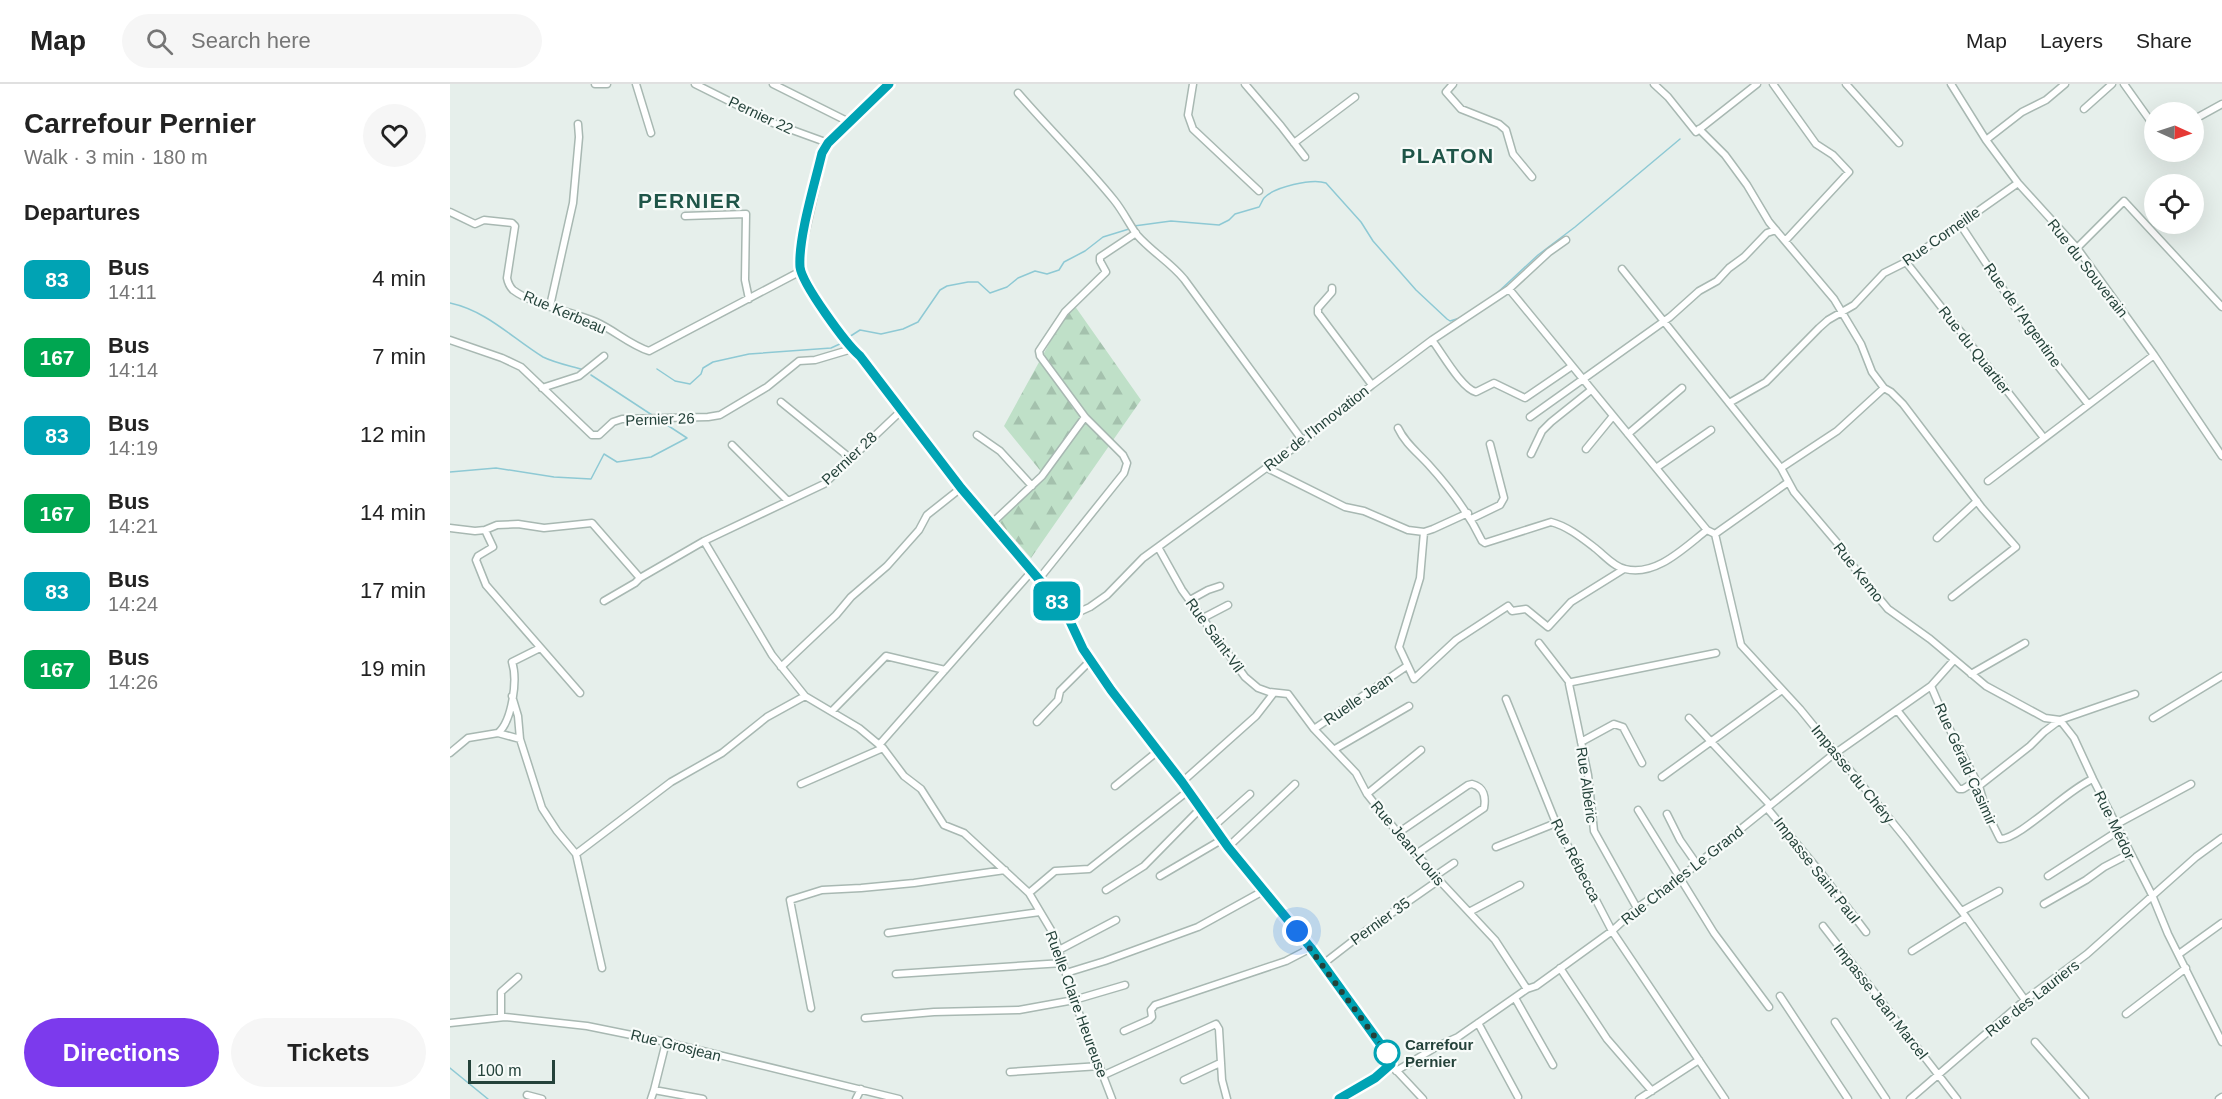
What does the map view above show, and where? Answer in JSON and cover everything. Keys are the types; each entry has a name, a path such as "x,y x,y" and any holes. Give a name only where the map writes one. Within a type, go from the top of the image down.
{"street":[{"path":"595,84 607,84"},
{"path":"636,84 651,133"},
{"name":"Pernier 22","path":"695,84 773,123 828,143"},
{"path":"773,84 849,122"},
{"path":"889,84 828,143 822,153 801,250 801,271 824,310 852,349 860,356 961,488 1039,579 1068,617 1090,660 1111,690 1182,782 1228,847 1311,948 1389,1056 1394,1067 1423,1099"},
{"path":"1193,84 1188,114 1193,129 1259,191"},
{"path":"1256,84 1247,87 1305,158"},
{"path":"1453,84 1446,92 1452,101 1461,109 1499,124 1506,130 1513,154 1532,177"},
{"path":"1654,84 1697,130 1725,155 1747,185 1769,222 1844,313 1862,344 1872,372 1884,388 1892,392 1915,419 2001,532 2016,547 1952,597"},
{"path":"1697,130 1756,84"},
{"path":"1773,84 1816,144 1833,155 1849,172 1786,240"},
{"path":"1846,84 1899,143"},
{"name":"Rue du Souverain","path":"1950,84 1986,140 2018,183 2077,248 2154,355 2222,456"},
{"path":"1986,140 2022,112 2046,100 2065,84"},
{"path":"2084,109 2112,84"},
{"path":"2124,84 2144,112"},
{"path":"1018,93 1113,199 1136,233 1155,254 1167,261 1184,279 1303,441"},
{"path":"1294,143 1355,98"},
{"path":"2204,114 2222,104"},
{"path":"550,306 573,203 579,137 578,124"},
{"name":"Rue Corneille","path":"1729,403 1766,382 1819,328 1854,305 1878,278 1906,262 2018,183"},
{"path":"2077,248 2124,201 2222,307"},
{"name":"Rue Kerbeau","path":"450,212 475,224 484,220 512,223 515,226 507,278 508,284 515,291 596,322 649,351 801,271"},
{"path":"685,216 746,214 745,280 749,299"},
{"name":"Rue de l'Argentine","path":"1960,224 2032,333 2088,404"},
{"path":"1530,417 1664,322 1700,291 1717,281 1767,233 1776,230"},
{"path":"1039,579 1126,468 1124,455 1085,417 1040,356 1039,351 1065,312 1105,273 1106,270 1100,257 1136,233"},
{"name":"Rue de l'Innovation","path":"1068,617 1090,608 1107,595 1143,558 1303,441 1432,340 1509,289 1548,252 1566,240"},
{"name":"Rue du Quartier","path":"1906,262 2044,438"},
{"name":"Rue Kemo","path":"1622,269 1781,468 1787,483 1839,544 1858,573 1888,609 1930,639 1954,660"},
{"path":"1332,288 1332,292 1318,309 1318,313 1372,385"},
{"path":"1509,289 1707,530 1715,534 1787,483"},
{"name":"Pernier 26","path":"450,340 521,367 592,435 599,435 613,422 644,418 720,415 767,387 799,361 815,360 852,349"},
{"path":"1432,340 1471,391 1476,392 1494,383 1526,398 1572,366"},
{"path":"1988,481 2154,355"},
{"path":"542,388 579,376 604,356"},
{"path":"1628,434 1682,388"},
{"path":"1781,468 1837,430 1884,388"},
{"path":"1531,453 1546,426 1591,390"},
{"path":"781,402 850,458"},
{"name":"Pernier 28","path":"604,602 640,578 704,542 824,484 902,410"},
{"path":"1586,449 1613,416"},
{"path":"991,524 1042,476 1085,417"},
{"path":"1398,428 1402,438 1428,463 1470,516 1485,543 1554,523 1588,543 1624,569 1651,568 1666,561 1707,530"},
{"path":"1656,468 1711,430"},
{"path":"977,435 1000,451 1032,486"},
{"path":"1267,468 1345,507 1364,511 1408,530 1424,532 1500,505 1504,498 1490,444"},
{"path":"732,445 788,501"},
{"path":"781,667 836,615 851,597 886,566 919,530 927,515 961,488"},
{"path":"1937,538 1977,501"},
{"path":"450,528 485,530 497,525 518,524 544,528 592,523 640,578"},
{"path":"485,530 493,548 478,556 476,560 486,585 580,693"},
{"path":"1407,666 1399,646 1420,578 1424,532"},
{"name":"Impasse du Chéry","path":"1715,534 1741,645 1836,752 1964,914 2025,1000"},
{"path":"576,854 671,782 722,753 767,717 805,696 772,655 704,542"},
{"name":"Rue Saint-Vil","path":"1158,547 1190,600 1245,677 1258,688 1273,694 1285,693 1290,697"},
{"name":"Ruelle Jean","path":"1314,729 1407,666 1414,679 1456,640 1508,606 1512,611 1526,609 1548,627 1571,603 1624,569"},
{"path":"801,784 881,746 1032,571"},
{"path":"1190,600 1220,586"},
{"path":"1203,618 1228,605"},
{"path":"1539,643 1569,685 1716,653"},
{"path":"1971,674 2025,643"},
{"path":"498,733 506,723 512,696 515,676 512,662 540,648"},
{"path":"832,711 886,656 945,670"},
{"path":"1037,722 1059,700 1060,691 1090,660"},
{"path":"1954,660 1986,686 2045,718 2061,720"},
{"name":"Rue Charles Le Grand","path":"1394,1067 1458,1037 1527,989 1536,986 1612,931 1637,908 1680,878 1836,752 1931,686 1954,660"},
{"path":"2153,718 2222,676"},
{"name":"Rue Albéric","path":"1569,685 1591,795 1594,831 1637,908"},
{"name":"Rue Gérald Casimir","path":"1931,686 1948,726 1978,783 1987,813 1997,835 2002,839 2022,828 2080,785 2093,779"},
{"path":"1662,777 1782,690"},
{"path":"1182,782 1256,716 1273,694"},
{"path":"1897,710 1959,789 1963,789 1978,783 2030,746 2061,720 2135,694"},
{"path":"512,696 518,716 520,739 542,808 576,854 602,968"},
{"name":"Ruelle Claire Heureuse","path":"805,696 860,728 881,746 904,776 921,789 944,825 949,829 964,833 1029,893 1054,935 1074,1000 1112,1099"},
{"name":"Rue Jean-Louis","path":"1290,697 1314,729 1356,773 1366,794 1398,833 1495,940 1527,989"},
{"name":"Rue Rébecca","path":"1506,699 1556,823 1612,931 1725,1099"},
{"path":"1335,749 1409,706"},
{"name":"Impasse Saint Paul","path":"1689,718 1769,806 1866,932"},
{"name":"Rue Médor","path":"2061,720 2074,738 2222,1042"},
{"path":"1581,742 1618,724 1623,727 1642,763"},
{"path":"450,753 468,738 498,733 520,739"},
{"path":"1366,794 1421,750"},
{"path":"1115,786 1158,751"},
{"path":"1228,847 1294,784"},
{"path":"1398,833 1468,785 1472,784 1481,789 1485,794 1484,808 1416,854"},
{"path":"2048,876 2117,828 2191,784"},
{"path":"1029,893 1058,870 1089,869 1188,791"},
{"path":"1214,826 1250,794"},
{"path":"1106,890 1144,866 1201,808"},
{"path":"1638,810 1714,933 1769,1007"},
{"path":"1666,814 1696,863"},
{"path":"1496,847 1556,823"},
{"name":"Rue des Lauriers","path":"1910,1099 2025,1000 2087,954 2151,895 2222,838"},
{"path":"1160,876 1223,839"},
{"path":"2044,904 2129,854"},
{"name":"Pernier 35","path":"1323,964 1454,863"},
{"path":"811,1008 790,900 822,890 872,887 1005,870"},
{"path":"1469,912 1520,885"},
{"path":"1066,972 1106,961 1198,927 1265,890"},
{"path":"1912,951 1999,891"},
{"path":"888,933 1040,912"},
{"path":"1059,951 1116,920"},
{"path":"2179,954 2222,922"},
{"name":"Impasse Jean Marcel","path":"1823,926 1957,1099"},
{"path":"1124,1031 1149,1020 1152,1017 1151,1010 1155,1005 1286,961 1311,948"},
{"path":"896,974 1063,963"},
{"path":"1560,968 1607,1039 1652,1090"},
{"path":"2126,1014 2186,968"},
{"path":"501,1017 501,992 518,977"},
{"path":"865,1017 934,1012 997,1012 1040,1007 1125,985"},
{"path":"1780,996 1848,1099"},
{"path":"1515,998 1553,1065"},
{"name":"Rue Grosjean","path":"450,1023 501,1017 587,1026 666,1042 899,1099"},
{"path":"1835,1022 1886,1099"},
{"path":"1478,1023 1518,1096"},
{"path":"1104,1075 1212,1024 1218,1026 1219,1029 1220,1063 1227,1099"},
{"path":"651,1099 666,1042"},
{"path":"2035,1042 2085,1099"},
{"path":"1639,1099 1699,1060"},
{"path":"1184,1080 1220,1063"},
{"path":"1010,1072 1100,1066"},
{"path":"1339,1099 1394,1067"},
{"path":"856,1099 861,1089"},
{"path":"654,1090 703,1099"},
{"path":"528,1095 542,1099"}],"green space":[{"path":"1072,302 1141,400 1031,558 996,518 1043,474 1004,426"}],"waterway":[{"path":"1496,294 1538,255 1680,139"},
{"path":"1134,226 1171,221 1219,225 1235,214 1259,207 1264,198 1276,190 1303,183 1326,183 1416,290 1450,321 1463,317"},
{"path":"849,337 860,330 881,334 903,329 918,322 940,290 947,286 978,282 990,293 1007,287 1018,278 1035,271 1047,274 1059,270 1064,262 1085,251 1103,237 1129,229"},
{"path":"450,303 476,312 543,357 584,370"},
{"path":"657,369 675,381 690,384 701,374 703,368 713,362 749,354 831,348 842,343"},
{"path":"591,375 652,415"},
{"path":"450,472 496,468 554,477 591,479 604,454 617,462 651,457 687,438 661,421"},
{"path":"450,1068 488,1099"}],"bus line":[{"name":"83","path":"889,84 828,143 822,153 801,250 801,271 824,310 852,349 860,356 961,488 1054,597 1068,617 1083,649 1111,690 1182,782 1228,847 1311,948 1389,1056 1391,1064 1375,1078 1339,1099"}],"place":[{"name":"Carrefour Pernier","path":"1387,1053"}],"district":[{"name":"PLATON","path":"1448,155"},
{"name":"PERNIER","path":"690,200"}],"route":[{"path":"1297,931 1389,1056 1387,1053"}]}
